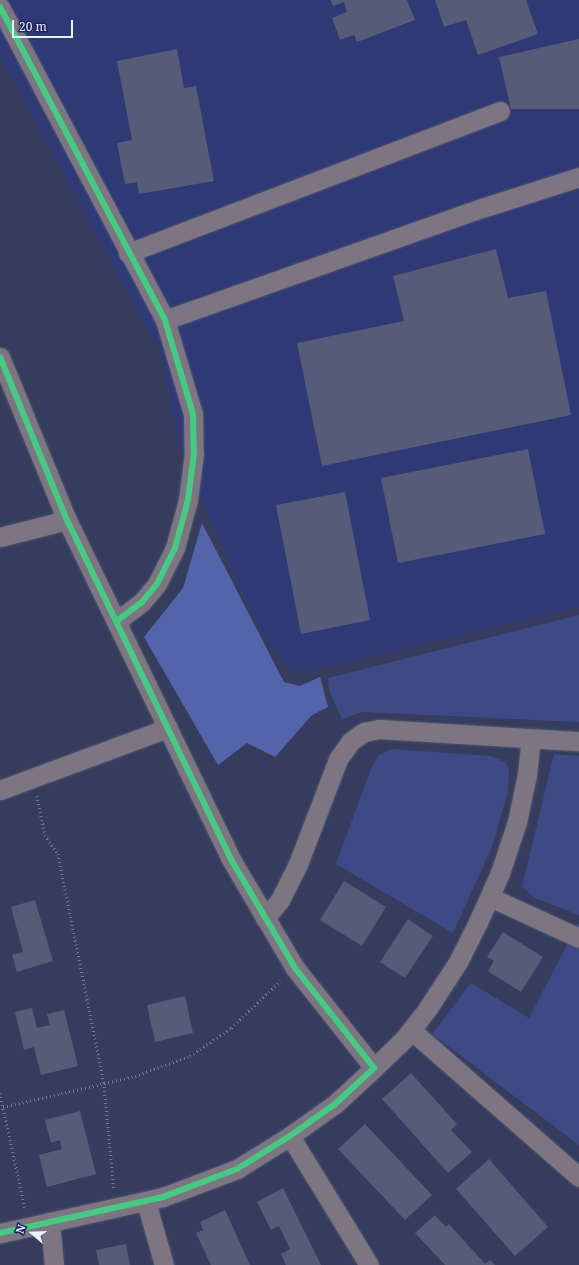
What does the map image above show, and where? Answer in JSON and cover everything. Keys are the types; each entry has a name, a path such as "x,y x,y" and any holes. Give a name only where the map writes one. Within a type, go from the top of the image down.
{"street":[{"path":"0,7 128,253 165,320 193,414 194,453 188,500 175,548 158,584 142,602 117,621"},
{"path":"128,253 500,111"},
{"path":"165,320 482,208 579,177"},
{"path":"0,357 67,520 232,861 295,968 374,1068"},
{"path":"0,537 67,520"},
{"path":"0,790 168,728"},
{"path":"265,918 280,900 298,864 338,760 351,741 364,732 380,728 579,742"},
{"path":"0,1233 146,1202 237,1169 290,1136 335,1104 374,1068 411,1030 458,962 490,897 517,822 527,775 531,738"},
{"path":"490,897 579,938"},
{"path":"411,1030 579,1177"},
{"path":"290,1136 369,1265"},
{"path":"146,1202 164,1265"},
{"path":"50,1222 54,1265"}],"path":[{"path":"33,778 45,835 58,854 104,1083 116,1209"},
{"path":"3,1107 135,1076 190,1056 232,1028 295,968"},
{"path":"0,1093 29,1226"}],"shaded area":[{"path":"0,0 579,0 579,607 300,673 289,669 273,650 258,626 181,452 161,354 0,56"},
{"path":"202,523 284,682 300,686 320,677 328,707 312,715 275,757 247,743 218,765 144,637 183,588"},
{"path":"579,615 579,722 362,712 342,719 329,690 328,678"},
{"path":"391,749 490,756 505,762 509,769 508,791 492,847 453,933 336,864 371,769 378,756"},
{"path":"554,754 579,756 579,915 535,898 522,887"},
{"path":"579,922 579,1145 432,1034 471,983 529,1018"}],"building":[{"path":"331,0 407,0 415,20 357,42 354,35 340,40 332,18 347,12 344,2 333,6"},
{"path":"435,0 526,0 538,34 478,55 466,20 444,27"},
{"path":"579,39 579,109 511,109 499,57"},
{"path":"177,49 184,88 196,86 214,181 139,194 137,182 125,184 117,143 132,140 117,61"},
{"path":"496,249 508,298 546,291 571,415 322,466 297,343 404,321 393,276"},
{"path":"528,449 545,534 398,563 381,478"},
{"path":"345,492 370,620 301,634 276,505"},
{"path":"344,881 386,907 362,946 320,920"},
{"path":"35,900 53,961 17,972 12,955 23,952 11,907"},
{"path":"408,919 433,936 405,978 380,962"},
{"path":"503,932 543,957 521,992 488,971 494,961 487,957"},
{"path":"185,996 193,1033 155,1042 147,1005"},
{"path":"32,1008 37,1028 50,1025 47,1014 64,1010 78,1066 41,1075 34,1047 24,1050 15,1012"},
{"path":"411,1073 457,1124 451,1130 472,1152 448,1173 382,1099"},
{"path":"80,1111 96,1174 47,1187 39,1155 62,1149 60,1140 51,1143 45,1120"},
{"path":"365,1124 432,1195 405,1220 338,1149"},
{"path":"489,1159 548,1227 515,1256 456,1189"},
{"path":"283,1188 321,1265 286,1265 281,1254 290,1249 279,1226 271,1230 257,1202"},
{"path":"225,1210 250,1265 211,1265 196,1233 203,1230 200,1222"},
{"path":"435,1215 446,1227 449,1224 485,1264 490,1260 495,1265 445,1265 415,1233"},
{"path":"126,1244 130,1265 99,1265 96,1250"}],"cycle path":[{"path":"0,7 165,320 193,414 194,453 188,500 175,548 157,584 142,602 117,621"},
{"path":"0,357 67,520 232,861 295,968 374,1068 335,1104 290,1136 237,1169 163,1197 0,1233"}]}
